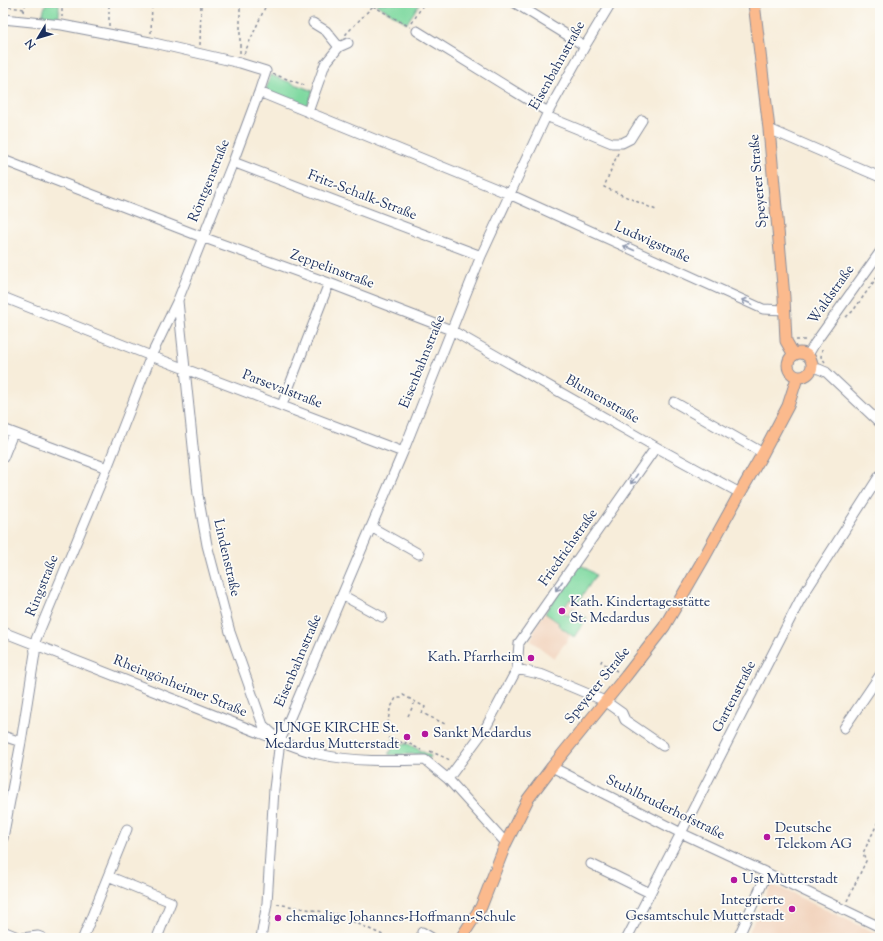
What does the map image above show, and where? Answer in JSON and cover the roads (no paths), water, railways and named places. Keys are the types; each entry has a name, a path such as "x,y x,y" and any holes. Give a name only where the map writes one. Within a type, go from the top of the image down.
{"main road":[{"name":"Speyerer Straße","path":"754,3 769,129 785,310 786,341 794,355"},
{"path":"801,353 808,355 812,360 813,368 808,376 797,378 790,373 788,369 790,358 801,353"},
{"name":"Speyerer Straße","path":"461,938 481,907 506,843 528,799 664,627 763,454 788,406 797,378"}],"street":[{"path":"515,3 585,46"},
{"name":"Eisenbahnstraße","path":"261,938 267,903 274,788 280,742 403,452 481,256 547,114 611,3"},
{"name":"Röntgenstraße","path":"3,19 62,25 150,42 240,63 266,71 233,162 178,300 151,356"},
{"path":"313,23 326,31 339,47"},
{"path":"414,29 547,114 612,143 622,144 630,139 642,120"},
{"path":"308,112 325,64 339,47 348,43"},
{"name":"Ludwigstraße","path":"259,92 509,194 763,309 785,310"},
{"path":"769,129 880,177"},
{"name":"Zeppelinstraße","path":"3,160 202,237 329,283 451,330"},
{"name":"Fritz-Schalk-Straße","path":"233,162 481,256"},
{"name":"Waldstraße","path":"808,355 818,346 880,252"},
{"path":"282,405 329,283"},
{"name":"Parsevalstraße","path":"3,298 403,452"},
{"name":"Lindenstraße","path":"178,300 198,495 207,545 230,632 263,725 280,742"},
{"name":"Blumenstraße","path":"451,330 740,493"},
{"name":"Ringstraße","path":"3,838 21,742 35,653 34,644 107,468 151,356"},
{"path":"813,368 826,372 880,424"},
{"path":"674,402 763,454"},
{"path":"3,429 107,468"},
{"path":"3,458 13,433"},
{"name":"Friedrichstraße","path":"517,669 519,643 656,447"},
{"name":"Gartenstraße","path":"627,938 800,600 880,475"},
{"path":"371,527 419,554"},
{"path":"342,595 382,617"},
{"name":"Rheingönheimer Straße","path":"3,632 280,742 318,754 340,758 385,761 430,759 448,779"},
{"path":"506,843 448,779 485,729 517,669 543,675 605,701 622,713 625,720 663,746"},
{"path":"844,728 878,681"},
{"path":"3,736 21,742"},
{"name":"Stuhlbruderhofstraße","path":"552,767 682,833 880,927"},
{"path":"83,938 127,829"},
{"path":"591,864 650,893"},
{"path":"739,938 767,873"},
{"path":"108,876 171,902 157,938"},
{"path":"3,931 21,938 38,936 43,938"},
{"path":"422,932 432,938"}],"place":[{"name":"Kath. Kindertagesstätte St. Medardus","path":"562,611"},
{"name":"Kath. Pfarrheim","path":"531,658"},
{"name":"Sankt Medardus","path":"425,734"},
{"name":"JUNGE KIRCHE St. Medardus Mutterstadt","path":"407,737"},
{"name":"Deutsche Telekom AG","path":"767,837"},
{"name":"Ust Mutterstadt","path":"734,880"},
{"name":"Integrierte Gesamtschule Mutterstadt","path":"792,909"},
{"name":"ehemalige Johannes-Hoffmann-Schule","path":"278,918"}]}
